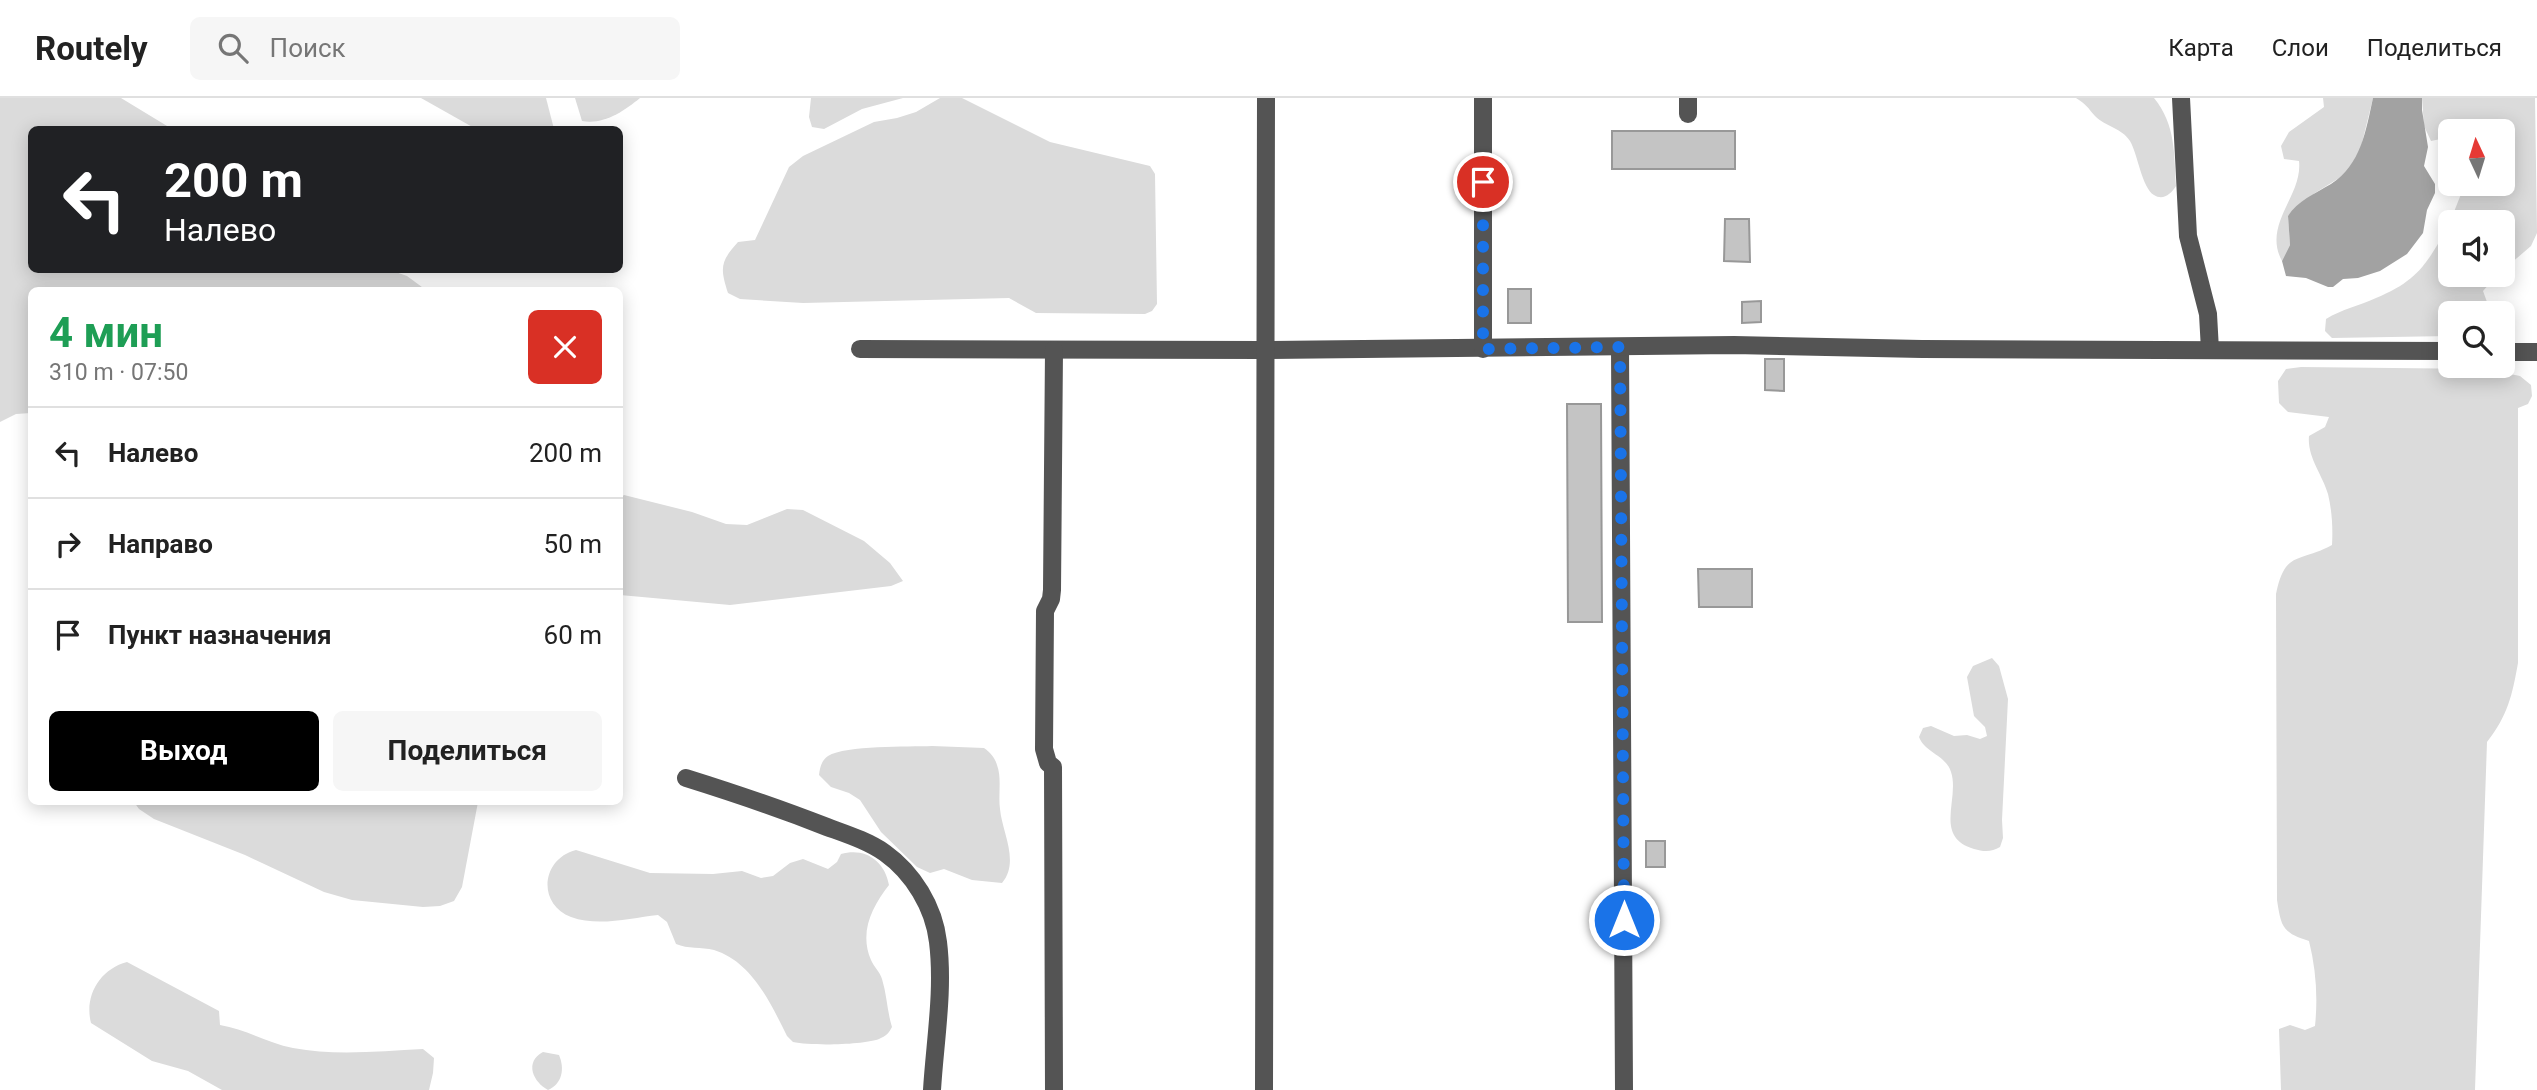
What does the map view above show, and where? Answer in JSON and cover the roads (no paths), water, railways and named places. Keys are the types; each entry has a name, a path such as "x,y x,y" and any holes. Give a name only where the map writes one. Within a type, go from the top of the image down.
{"lane":[{"path":"1264,1090 1266,98"},
{"path":"1483,98 1483,349"},
{"path":"2181,98 2188,236 2208,314 2210,350"},
{"path":"860,349 1265,350 1734,345 2438,351"},
{"path":"1620,347 1624,1090"},
{"path":"1054,350 1052,590 1045,611 1044,735 1045,757 1053,767 1054,1090"},
{"path":"2515,352 2537,352"},
{"path":"686,778 777,807 856,838 884,852 907,873 922,894 938,939 940,978 932,1090"}]}
